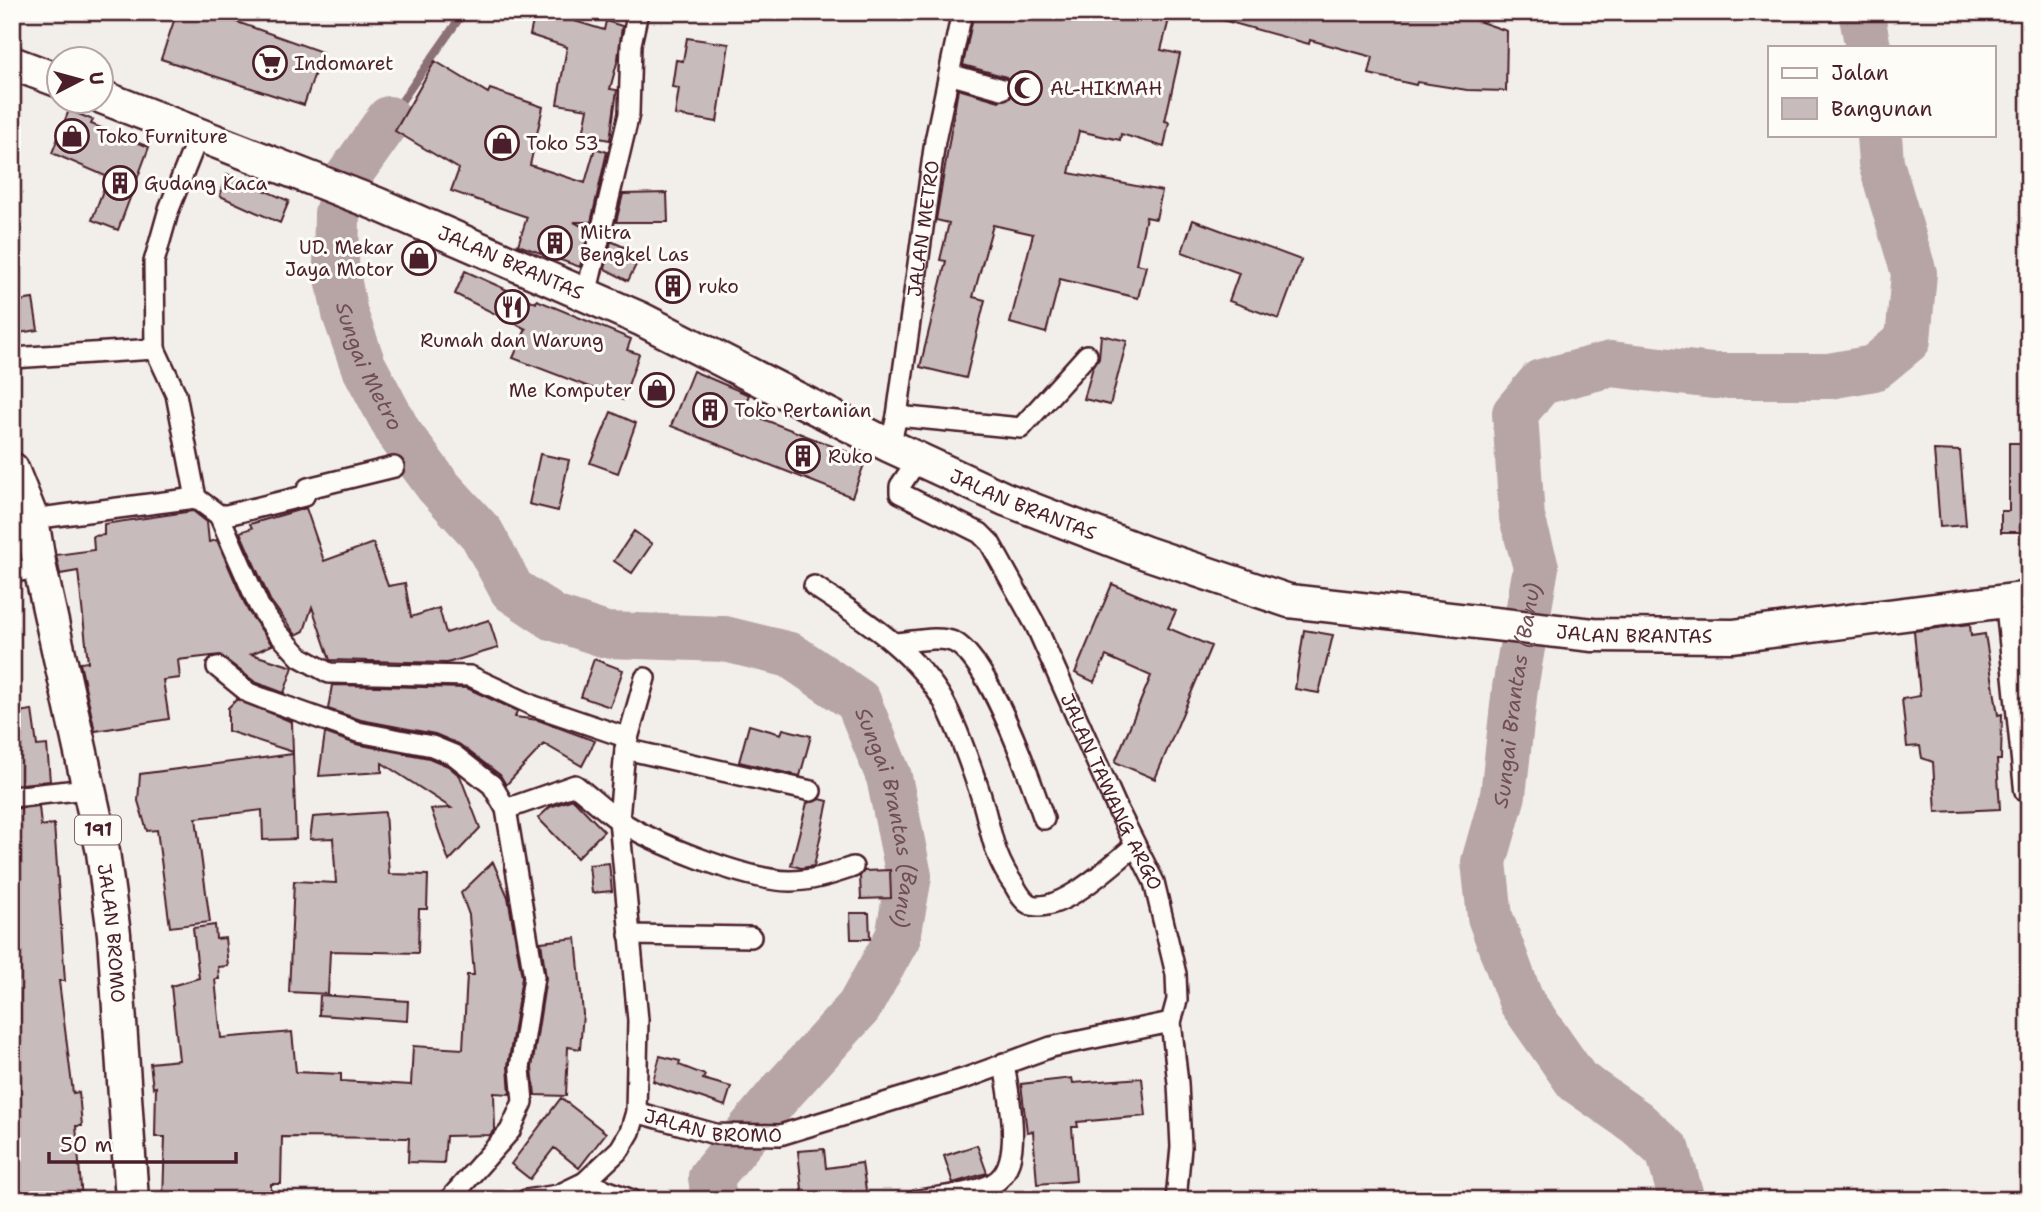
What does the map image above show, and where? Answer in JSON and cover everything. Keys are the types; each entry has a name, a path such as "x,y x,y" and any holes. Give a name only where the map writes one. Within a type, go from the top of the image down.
{"main road":[{"path":"12,63 46,77"},
{"path":"12,75 46,78"},
{"name":"JALAN BRANTAS","path":"116,102 377,204 893,431 918,459 1005,499 1261,593 1321,605 1593,635 1733,636 2020,599"},
{"name":"JALAN BROMO","path":"12,469 32,519 26,570 103,852 114,934 132,1200"},
{"path":"2020,599 2029,789"}],"street":[{"path":"586,295 629,114 631,44 638,12"},
{"name":"JALAN METRO","path":"893,431 936,141 962,12"},
{"path":"949,74 1002,89"},
{"path":"199,134 169,209 154,262 155,349 176,394 197,498 219,515 259,606 277,632 300,657 329,673 470,676 627,744 811,791"},
{"path":"12,359 155,349"},
{"path":"893,431 1021,428 1087,355"},
{"name":"JALAN TAWANG ARGO","path":"918,459 900,485 901,493 981,533 990,542 1036,626 1154,882 1171,948 1177,1000 1171,1022 1178,1083 1181,1147 1176,1200"},
{"path":"219,515 236,514 304,496 308,488 394,467"},
{"path":"32,519 197,498"},
{"path":"814,586 894,643 918,666 944,703 979,790 992,845 1002,870 1025,901 1041,906 1062,900 1136,846"},
{"path":"894,643 943,639 966,651 1005,718 1044,819"},
{"path":"217,667 248,693 358,732 432,746 454,755 492,785 506,810 534,977 520,1068 523,1102 510,1132 449,1200"},
{"name":"JALAN BROMO","path":"645,678 627,744 619,820 639,1045 636,1112 715,1133 780,1135 820,1125 1051,1047 1171,1022"},
{"path":"506,810 575,785 619,820 681,850 769,879 820,878 853,867"},
{"path":"12,797 87,789"},
{"path":"629,934 751,937"},
{"path":"918,1200 998,1181 1006,1168 1013,1130 1004,1063"},
{"path":"526,1200 558,1198 585,1182 620,1149 631,1132 636,1112"},
{"path":"585,1182 632,1200"}],"building":[{"path":"177,12 221,12 220,16 322,52 304,105 161,59"},
{"path":"535,12 545,12 604,30 606,21 622,26 618,59 610,89 617,90 610,140 583,135 588,109 557,104 567,47 530,35"},
{"path":"974,12 1171,12 1161,50 1180,54 1165,121 1169,122 1164,147 1121,134 1120,140 1079,131 1069,173 1162,191 1156,219 1146,217 1136,264 1146,266 1138,298 1060,279 1046,333 1010,323 1033,234 993,225 973,297 985,300 966,378 920,367 946,261 940,260 949,223 936,220 958,89 999,101 1010,98 1014,92 1014,85 1006,77 963,65"},
{"path":"1220,12 1452,12 1507,31 1506,91 1467,90 1417,82 1416,85 1369,74 1373,57 1310,40 1309,44 1219,19"},
{"path":"687,38 729,44 717,122 675,115 679,88 672,87 676,60 683,61"},
{"path":"435,61 488,93 490,89 543,107 530,165 585,183 595,148 607,152 591,222 574,222 589,230 580,267 518,245 527,217 451,191 459,169 395,131"},
{"path":"67,116 83,116 93,120 91,124 149,147 118,230 92,220 108,177 52,153"},
{"path":"227,174 289,201 280,223 220,196"},
{"path":"667,193 668,222 616,222 623,194"},
{"path":"1193,220 1301,260 1279,319 1229,301 1239,273 1182,252"},
{"path":"611,241 641,255 628,281 605,269"},
{"path":"465,271 536,303 537,300 631,339 627,350 639,354 623,400 513,358 526,329 455,294"},
{"path":"33,299 38,330 12,334 12,302"},
{"path":"1101,335 1127,341 1110,405 1084,399 1093,367 1099,358"},
{"path":"693,371 749,395 742,411 866,459 852,497 671,426"},
{"path":"611,412 636,423 618,473 590,463"},
{"path":"2009,443 2029,443 2029,532 2001,532 2001,511 2009,511"},
{"path":"1934,450 1960,451 1966,525 1940,527"},
{"path":"540,454 569,460 558,511 529,504"},
{"path":"306,508 324,561 373,543 388,586 405,583 411,617 439,608 446,633 489,620 498,648 447,663 330,660 312,607 304,631 296,635 270,600 240,532 252,528 250,524"},
{"path":"193,511 207,522 209,542 217,540 248,611 272,645 251,654 293,667 284,693 255,682 220,655 178,660 180,678 163,680 169,719 95,731 80,663 88,662 78,571 60,574 56,555 94,550 93,536 104,535 104,524"},
{"path":"634,531 652,544 632,573 614,561"},
{"path":"1112,584 1176,611 1168,628 1211,646 1155,779 1115,762 1151,676 1106,656 1094,682 1075,673"},
{"path":"1970,624 1971,636 1985,634 1998,715 2002,714 2001,760 1997,760 2000,809 1936,812 1933,762 1922,758 1920,746 1907,747 1902,699 1920,696 1914,631"},
{"path":"1304,630 1333,635 1319,693 1295,689"},
{"path":"594,659 623,670 610,707 581,697"},
{"path":"332,685 467,688 517,711 515,717 538,720 595,741 582,766 544,744 506,785 500,775 459,744 435,734 361,720 328,709"},
{"path":"237,699 292,722 293,752 228,731 228,708"},
{"path":"32,710 37,746 47,745 50,781 12,785 12,713"},
{"path":"749,725 781,734 783,729 811,736 800,776 739,762"},
{"path":"325,733 356,744 429,758 448,766 460,776 480,828 449,861 431,809 451,808 382,763 382,772 319,776"},
{"path":"293,754 296,839 263,840 262,810 196,818 210,922 170,927 157,830 147,831 138,801 140,774"},
{"path":"573,799 604,831 577,858 538,818 550,807"},
{"path":"820,799 828,801 814,866 801,868 791,865 807,803"},
{"path":"39,806 41,826 54,824 65,981 59,981 73,1093 79,1092 82,1126 76,1126 82,1200 12,1200 12,809"},
{"path":"385,812 389,874 428,875 427,909 419,909 418,953 330,951 328,994 289,992 294,881 336,883 333,838 310,839 313,817"},
{"path":"493,862 508,897 522,977 508,1066 510,1094 494,1093 495,1129 490,1135 446,1136 444,1163 408,1162 409,1138 282,1137 281,1184 271,1184 271,1200 163,1200 165,1137 155,1137 156,1087 153,1088 150,1063 179,1060 171,986 199,978 193,928 215,925 216,939 225,938 228,966 218,967 219,979 215,979 221,1038 292,1032 296,1072 341,1074 341,1081 411,1085 413,1046 463,1049 467,975 474,975 469,915 461,893"},
{"path":"609,863 612,891 592,893 589,865"},
{"path":"890,870 891,898 861,899 860,876 864,871"},
{"path":"850,913 869,913 870,939 851,939"},
{"path":"576,938 583,1014 580,1049 568,1047 566,1096 535,1095 532,1068 546,978 541,942"},
{"path":"320,995 408,1001 407,1021 319,1015"},
{"path":"660,1056 680,1061 679,1065 705,1075 703,1079 731,1087 725,1106 653,1081"},
{"path":"1072,1078 1073,1083 1142,1078 1146,1116 1077,1122 1078,1127 1072,1127 1076,1181 1037,1184 1033,1131 1027,1132 1021,1084"},
{"path":"561,1098 606,1133 579,1168 554,1148 530,1179 511,1164"},
{"path":"977,1145 987,1173 953,1183 944,1156"},
{"path":"824,1149 826,1168 862,1163 867,1197 803,1199 798,1151"}],"waterway":[{"path":"389,119 464,12"},
{"name":"Sungai Brantas (Banu)","path":"1861,12 1868,46"},
{"name":"Sungai Brantas (Banu)","path":"389,119 348,177 337,213 336,267 345,314 363,365 399,433 438,486 482,534 512,590 554,618 606,635 725,639 790,655 858,701 889,777 909,876 898,937 859,1007 778,1096 711,1177 714,1200"},
{"name":"Sungai Brantas (Banu)","path":"1682,1200 1668,1151 1636,1122 1577,1081 1521,1001 1490,917 1484,862 1503,795 1515,688 1536,567 1522,518 1515,413 1541,382 1611,364 1713,376 1829,376 1874,368 1908,340 1914,273 1881,163 1879,136"}],"place":[{"name":"Indomaret","path":"270,63"},
{"name":"AL-HIKMAH","path":"1025,88"},
{"name":"Toko Furniture","path":"72,136"},
{"name":"Toko 53","path":"502,143"},
{"name":"Gudang Kaca","path":"120,183"},
{"name":"Mitra Bengkel Las","path":"555,243"},
{"name":"UD. Mekar Jaya Motor","path":"419,258"},
{"name":"ruko","path":"673,286"},
{"name":"Rumah dan Warung","path":"512,307"},
{"name":"Me Komputer","path":"657,390"},
{"name":"Toko Pertanian","path":"710,410"},
{"name":"Ruko","path":"803,456"}],"water label":[{"name":"Sungai Metro","path":"372,365"}]}
